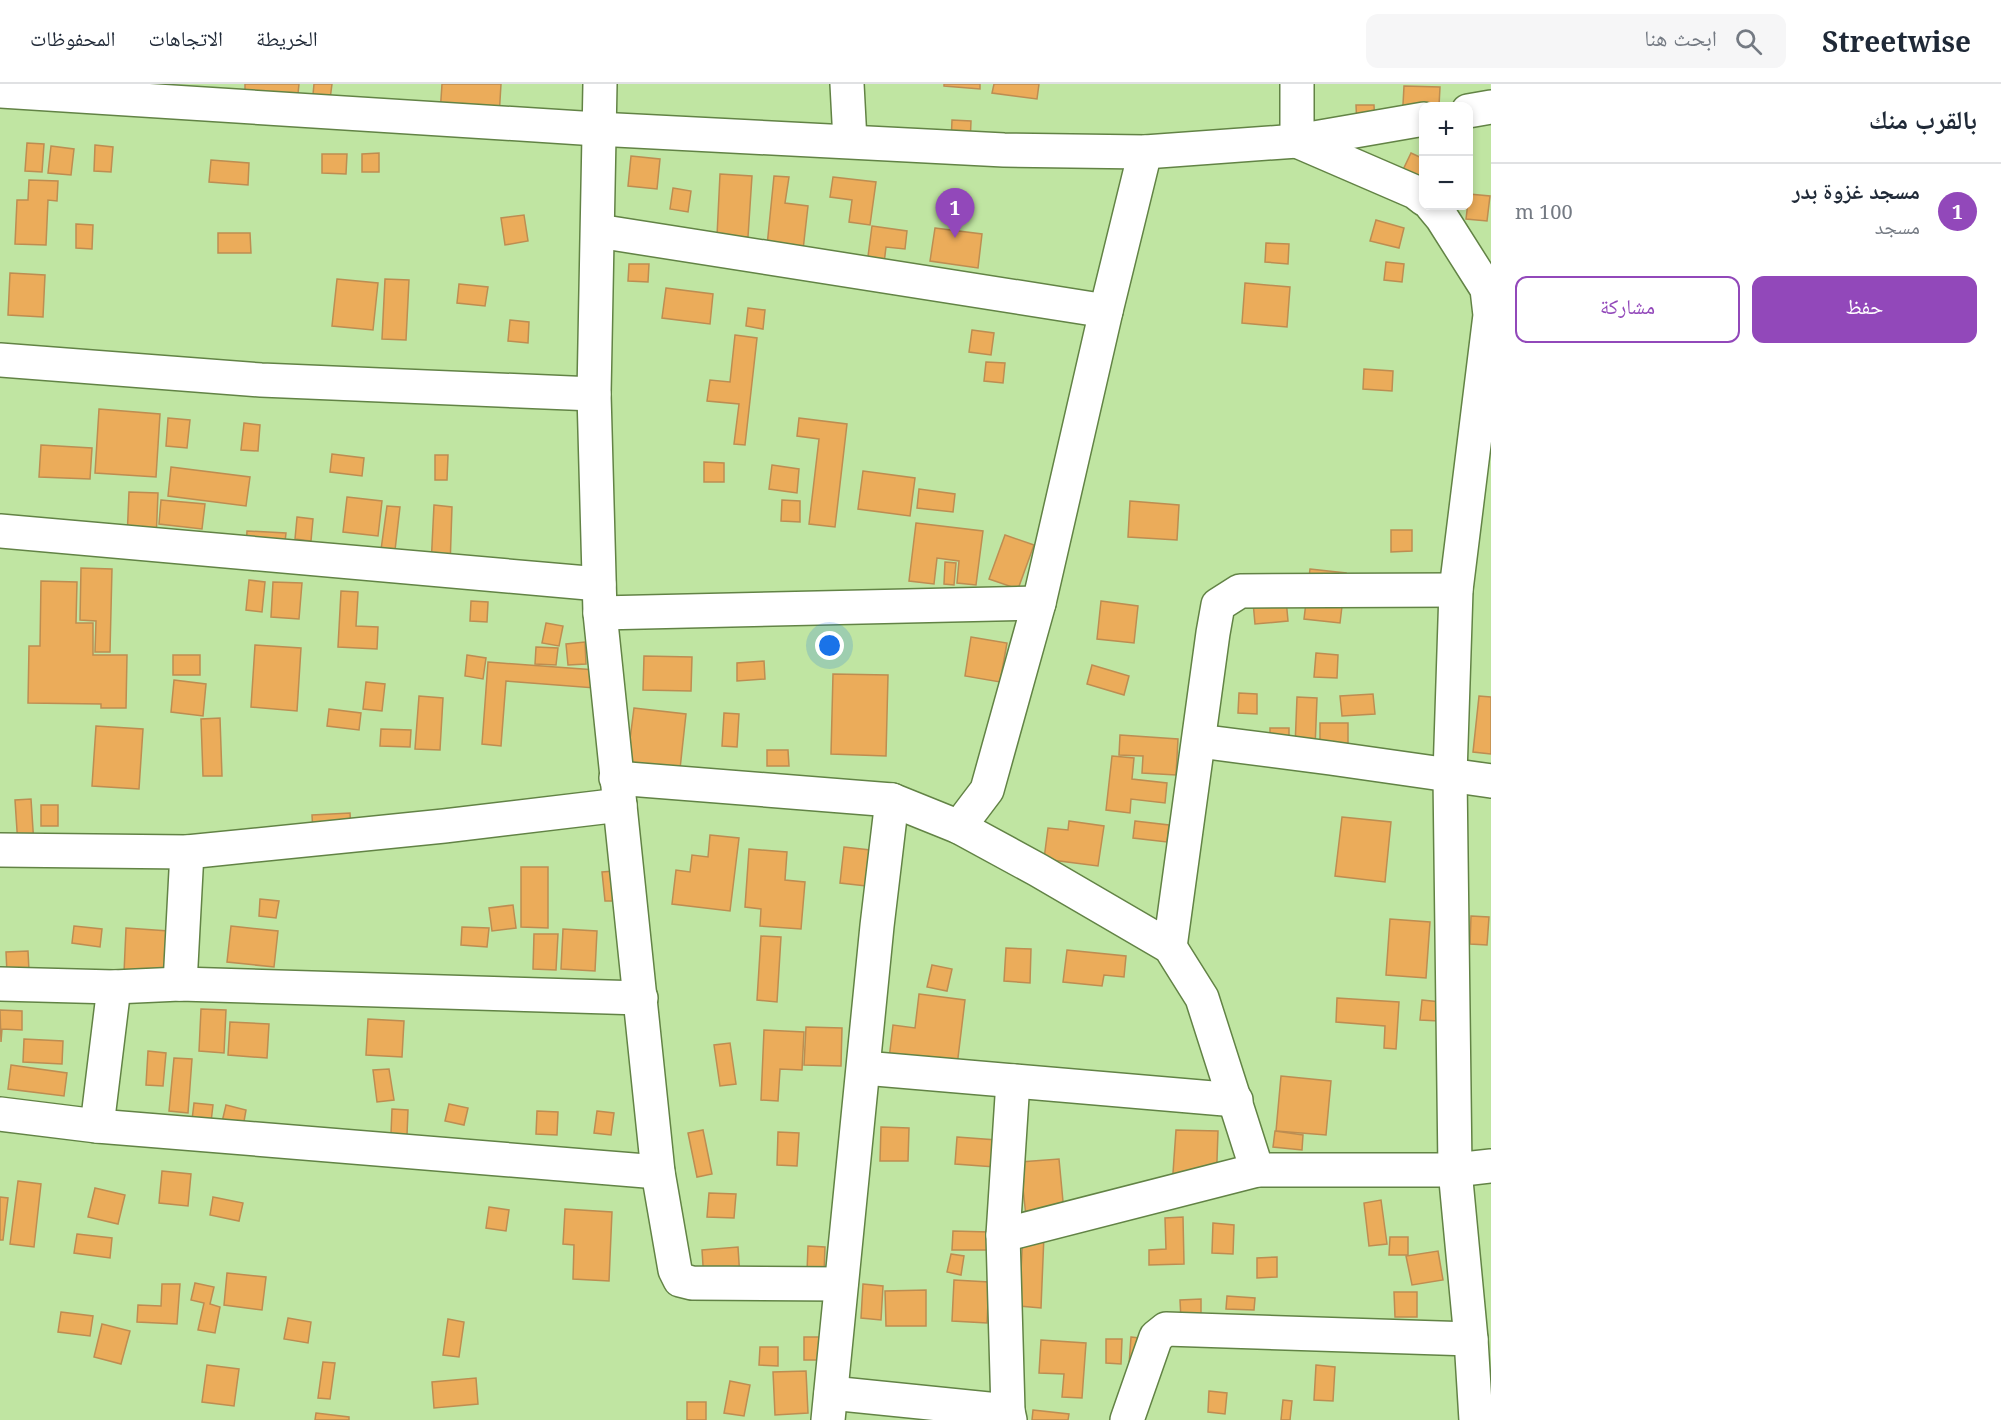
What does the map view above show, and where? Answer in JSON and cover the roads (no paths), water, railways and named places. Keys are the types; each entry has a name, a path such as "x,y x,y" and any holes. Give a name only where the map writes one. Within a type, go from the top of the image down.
{"street":[{"path":"600,84 597,129 598,231 594,394 599,599 658,1172 675,1270 680,1280 692,1283 841,1284"},
{"path":"847,84 850,141"},
{"path":"1297,84 1297,141"},
{"path":"0,91 597,129 1004,150 1145,152 1297,141 1419,120"},
{"path":"1473,110 1491,107"},
{"path":"1297,141 1419,196"},
{"path":"959,827 987,789 1039,603 1145,152"},
{"path":"1435,210 1487,290 1490,315 1486,386 1456,590 1450,775 1455,1170 1478,1357 1476,1420"},
{"path":"598,231 1106,311"},
{"path":"0,360 261,380 594,394"},
{"path":"0,531 599,599 1039,603"},
{"path":"1170,947 1218,605 1240,591 1456,590"},
{"path":"1198,741 1491,781"},
{"path":"0,850 187,852 444,826 618,792 892,801 959,827 1170,947 1202,998 1257,1170"},
{"path":"892,801 877,926 830,1407 1009,1416 1003,1235 1013,1081"},
{"path":"180,984 187,852"},
{"path":"0,984 114,987 180,984 641,998"},
{"path":"97,1126 114,987"},
{"path":"864,1068 1236,1100"},
{"path":"0,1114 97,1126 658,1172"},
{"path":"1003,1235 1257,1170 1455,1170 1491,1166"},
{"path":"1127,1420 1156,1336 1166,1329 1478,1357"}],"place":[{"name":"مسجد غزوة بدر","path":"955,238"}]}
